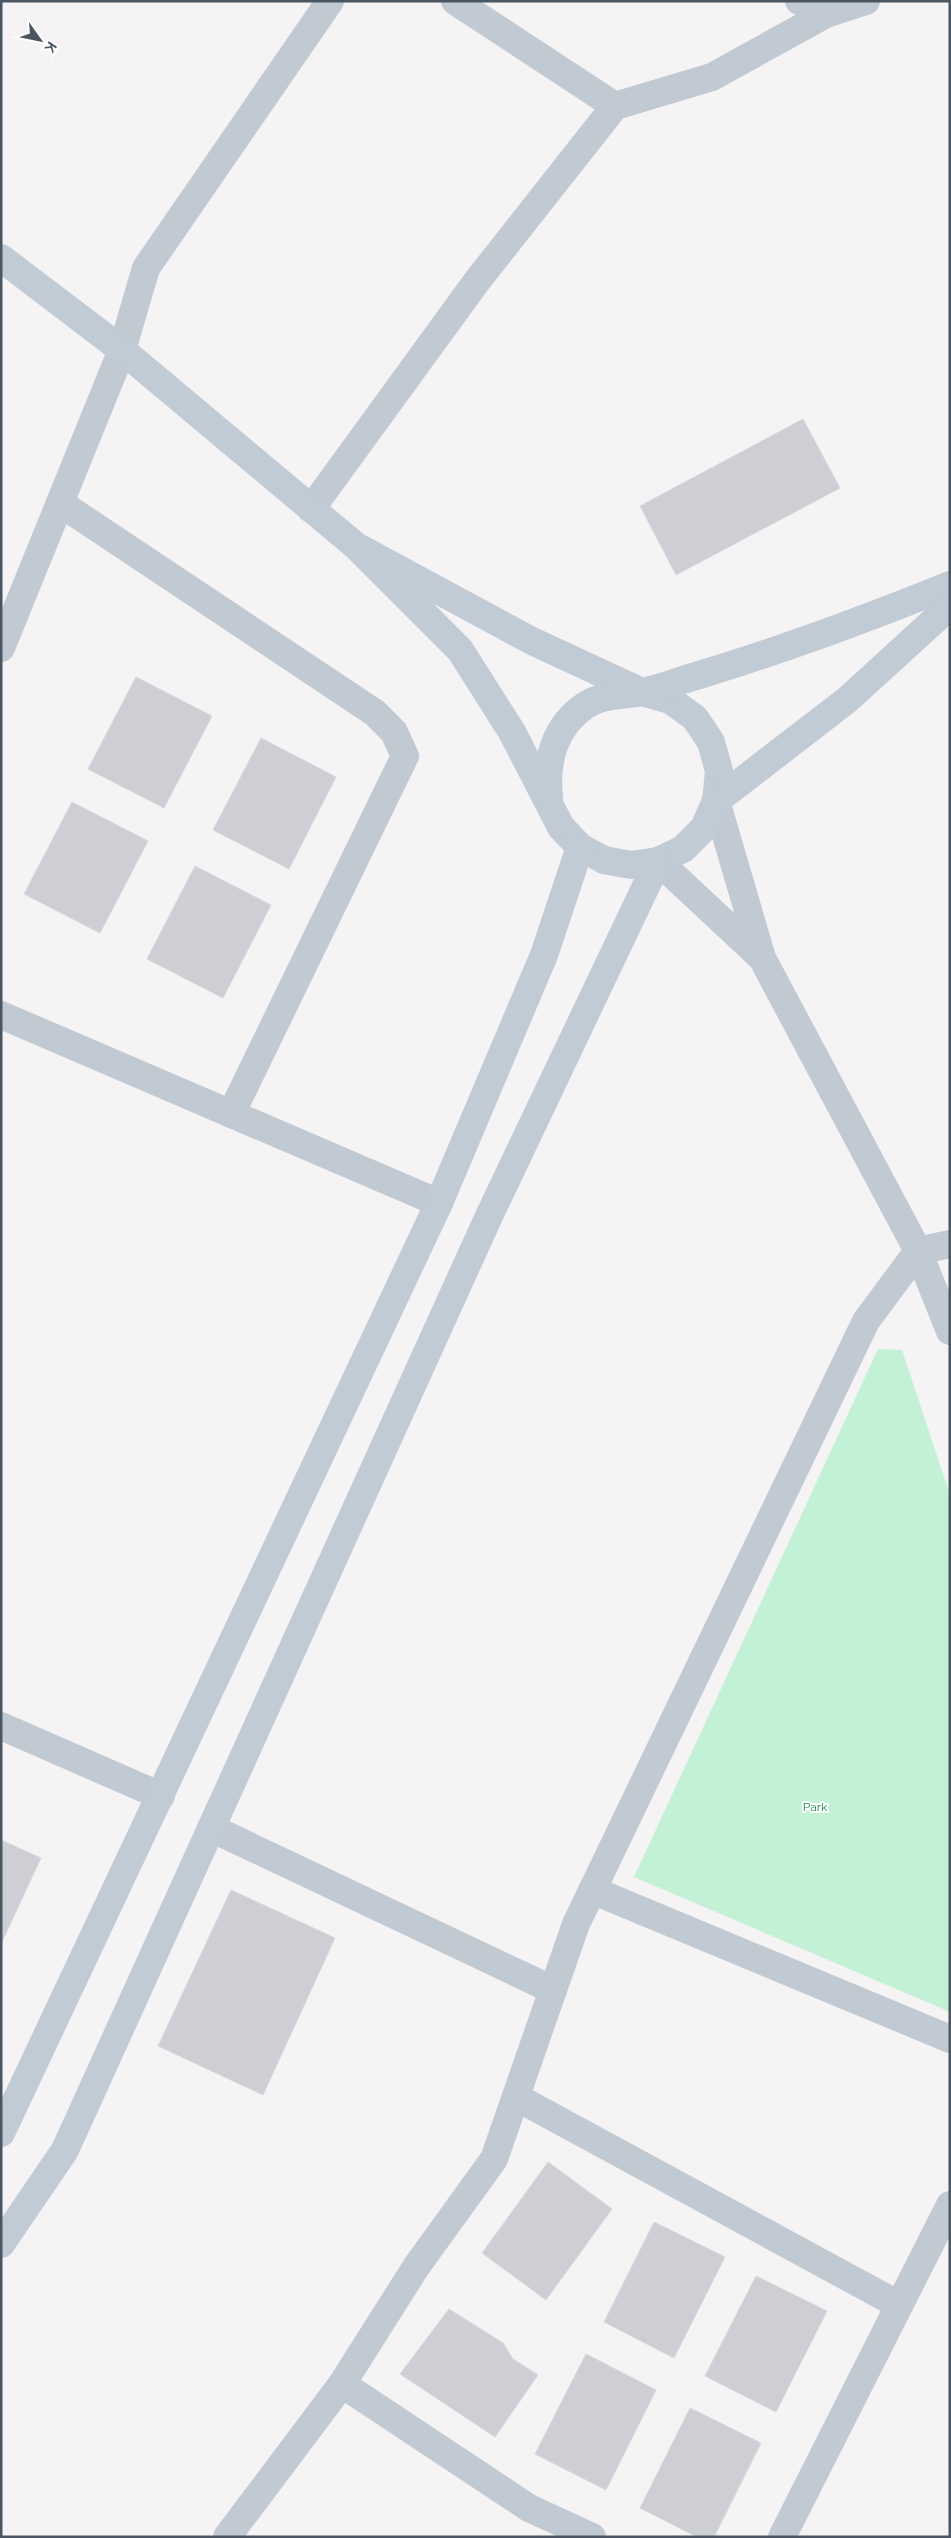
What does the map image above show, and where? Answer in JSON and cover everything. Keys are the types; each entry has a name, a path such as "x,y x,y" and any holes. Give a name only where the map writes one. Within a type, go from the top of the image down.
{"street":[{"path":"1,648 122,350 146,268 330,1"},
{"path":"455,1 615,106"},
{"path":"799,1 826,14"},
{"path":"311,509 477,281 615,106 712,77 826,14 866,1"},
{"path":"1,258 122,350 356,546 460,650 512,732 561,827 580,847 604,860 631,865 658,861 683,849 704,828 716,801 719,771 711,742 694,718 670,700 642,692 532,641 356,546"},
{"path":"60,503 375,713 394,732 405,756 231,1114"},
{"path":"549,802 546,774 552,748 566,724 586,705 612,694 642,692 747,660 860,622 950,585"},
{"path":"716,801 847,700 950,606"},
{"path":"716,801 762,958 918,1252 950,1331"},
{"path":"1,2133 439,1203 544,955 580,847"},
{"path":"658,861 762,958"},
{"path":"1,2244 64,2150 490,1216 658,861"},
{"path":"1,1016 439,1203"},
{"path":"227,2537 342,2384 416,2267 494,2158 576,1924 866,1321 918,1252 950,1244"},
{"path":"1,1726 161,1796"},
{"path":"211,1828 553,1990"},
{"path":"592,1890 950,2039"},
{"path":"516,2097 898,2305"},
{"path":"782,2537 950,2205"},
{"path":"342,2384 529,2508 592,2537"}],"green space":[{"name":"Park","path":"878,1349 902,1350 950,1495 950,2012 634,1877"}],"building":[{"path":"803,419 840,488 676,575 640,506"},
{"path":"136,677 212,716 164,808 88,769"},
{"path":"261,738 336,777 289,869 213,830"},
{"path":"72,802 148,841 100,933 24,894"},
{"path":"195,866 271,905 223,998 147,959"},
{"path":"1,1840 41,1858 1,1944"},
{"path":"231,1890 335,1938 263,2095 158,2046"},
{"path":"548,2162 612,2209 546,2300 482,2253"},
{"path":"654,2222 725,2257 674,2358 604,2322"},
{"path":"756,2276 827,2311 776,2412 705,2376"},
{"path":"449,2309 503,2343 513,2359 538,2375 495,2437 400,2374"},
{"path":"586,2354 656,2390 606,2490 535,2454"},
{"path":"690,2408 761,2443 714,2537 697,2537 640,2508"}]}
